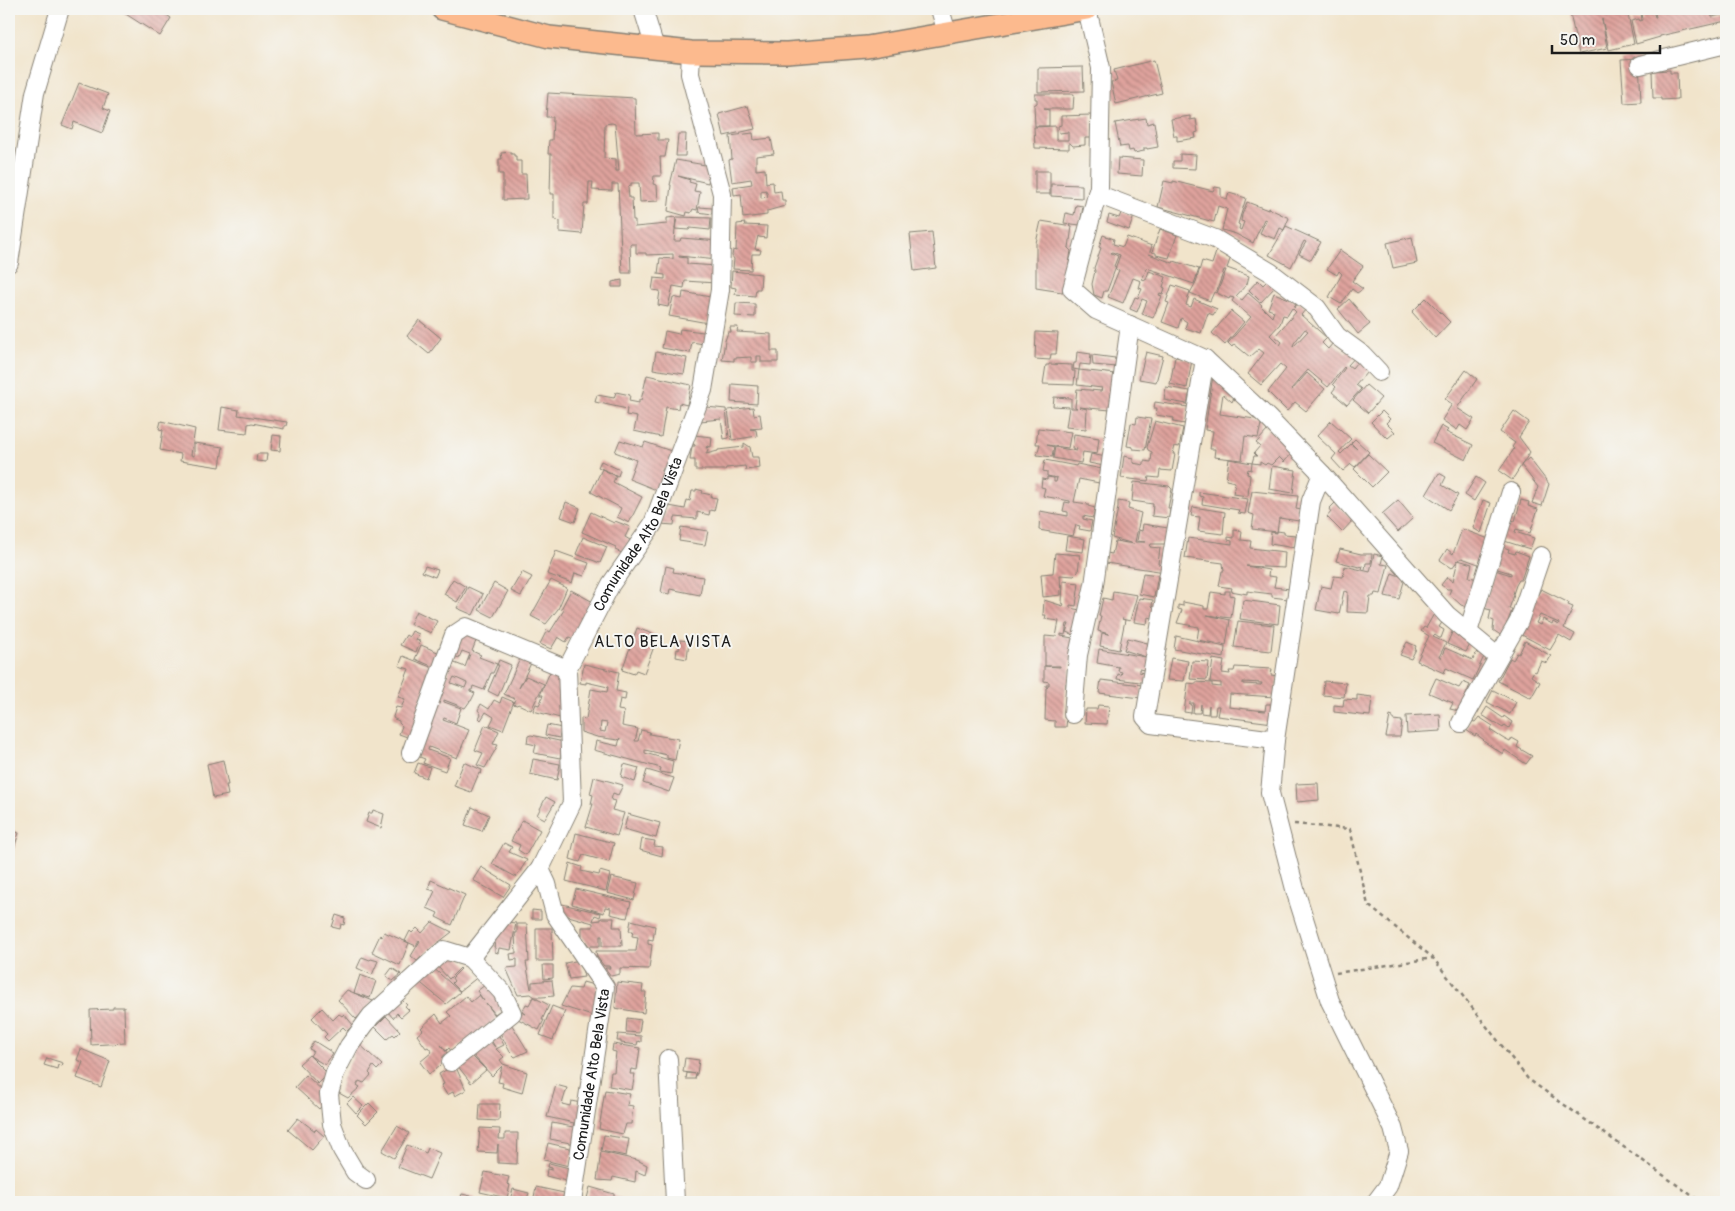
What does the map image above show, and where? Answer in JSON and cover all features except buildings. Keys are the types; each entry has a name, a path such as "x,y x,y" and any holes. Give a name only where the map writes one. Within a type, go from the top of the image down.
{"main road":[{"path":"442,9 549,37 691,52 787,53 867,47 1087,9"}],"street":[{"path":"9,263 35,93 60,9"},
{"path":"643,9 655,48"},
{"path":"940,9 947,34"},
{"path":"1087,9 1101,68 1099,187 1072,289 1096,310 1204,359 1267,417 1322,474 1447,614 1498,657"},
{"path":"1640,65 1726,44"},
{"name":"Comunidade Alto Bela Vista","path":"572,1202 605,987 554,914 547,884 540,869 572,803 567,669 611,584 654,524 703,390 720,290 722,194 690,74 691,52"},
{"path":"1097,194 1215,239 1270,272 1317,308 1337,336 1363,355 1379,372"},
{"path":"1072,714 1078,655 1094,585 1130,325"},
{"path":"1204,359 1145,717 1151,724 1276,740"},
{"path":"1322,474 1312,501 1276,740 1270,793 1296,893 1330,1001 1393,1128 1399,1151 1388,1186 1376,1202"},
{"path":"1468,632 1512,492"},
{"path":"1461,723 1519,621 1541,556"},
{"path":"411,753 454,635 466,627 567,669"},
{"path":"470,958 540,869"},
{"path":"366,1180 355,1172 342,1150 332,1124 329,1094 335,1073 349,1046 372,1016 444,950 470,958 502,992 512,1013 451,1062"},
{"path":"668,1059 676,1202"}],"path":[{"path":"1278,822 1350,829 1368,905 1433,958 1528,1080 1701,1202"},
{"path":"1321,975 1433,958"}],"district":[{"name":"ALTO BELA VISTA","path":"663,642"}]}
